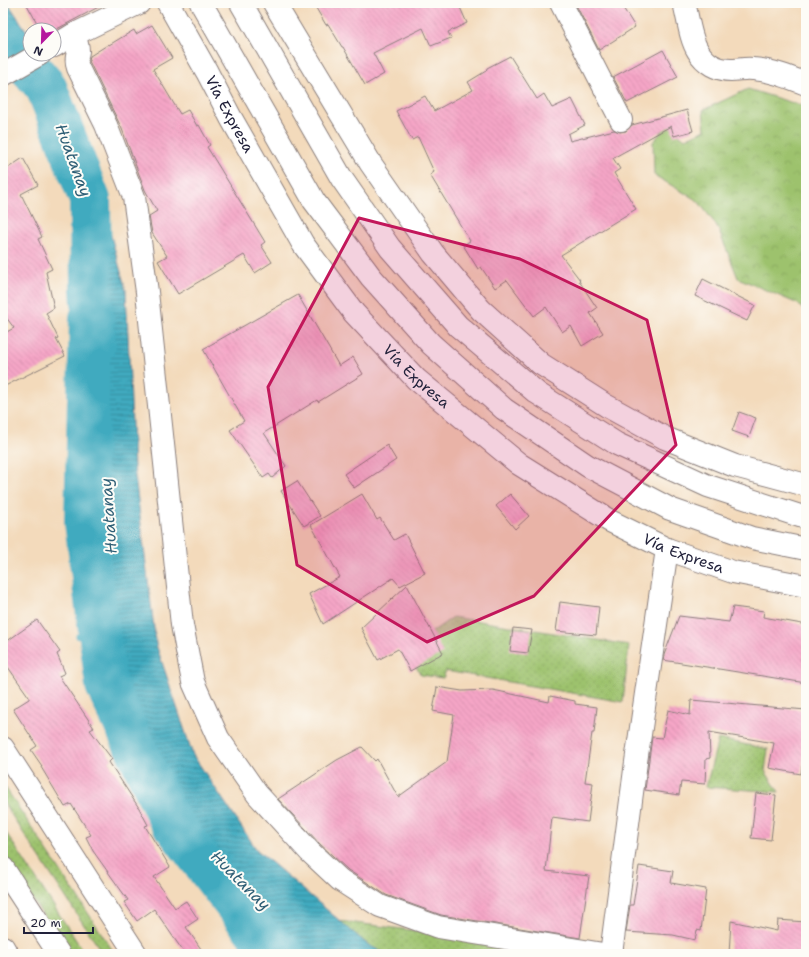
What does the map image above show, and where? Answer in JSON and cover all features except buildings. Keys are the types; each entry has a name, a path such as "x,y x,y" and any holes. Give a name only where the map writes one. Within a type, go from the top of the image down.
{"main road":[{"path":"66,39 139,3"},
{"path":"169,4 188,14 204,9 225,10 236,3"},
{"path":"241,3 342,178 390,248 458,326 537,393 617,444 708,486 806,518"},
{"path":"274,3 371,164 433,253 481,310 541,364 607,406 665,438 735,466 806,485"},
{"path":"561,3 621,120"},
{"path":"684,3 697,50 716,68 731,70 752,68 785,75 806,84"},
{"name":"Vía Expresa","path":"169,4 231,118 303,244 354,314 416,379 519,464 610,521 668,549 733,572 806,586"},
{"name":"Vía Expresa","path":"204,9 314,201 371,277 431,344 504,409 588,466 670,509 752,538 806,549"},
{"path":"66,39 77,45 78,52 76,61 78,68 106,125 134,197 148,300 182,625 193,682 218,738 257,794 310,852 340,880 380,906 438,927 604,954"},
{"path":"4,75 26,62"},
{"path":"611,954 636,762 668,549"},
{"path":"3,748 136,954"},
{"path":"3,868 59,954"},
{"path":"3,947 8,954"}],"highlighted area":[{"path":"359,218 520,259 647,320 676,445 534,596 427,642 297,565 268,387"}],"green space":[{"path":"748,89 806,107 806,313 798,304 738,278 717,226 698,201 654,175 653,142 667,125 685,139 705,130 703,110"},
{"path":"453,617 629,645 623,702 446,671 443,678 421,675 406,650"},
{"path":"718,739 768,749 765,771 779,792 706,787"},
{"path":"3,784 115,954 103,954 3,802"},
{"path":"3,828 85,954 69,954 3,855"},
{"path":"339,921 601,954 385,954 367,944"}],"water":[{"path":"3,3 8,3 22,24 22,59 3,37"},
{"path":"24,62 47,62 75,105 126,290 134,468 156,644 193,755 257,850 367,944 385,954 283,954 260,937 169,819 106,685 85,522 91,289 90,200 46,87"}],"waterway":[{"name":"Huatanay","path":"3,37 46,87 90,200 91,289 95,344"},
{"path":"90,318 85,522 106,685 169,819 260,937 283,954"},
{"path":"79,636 107,627"}]}
